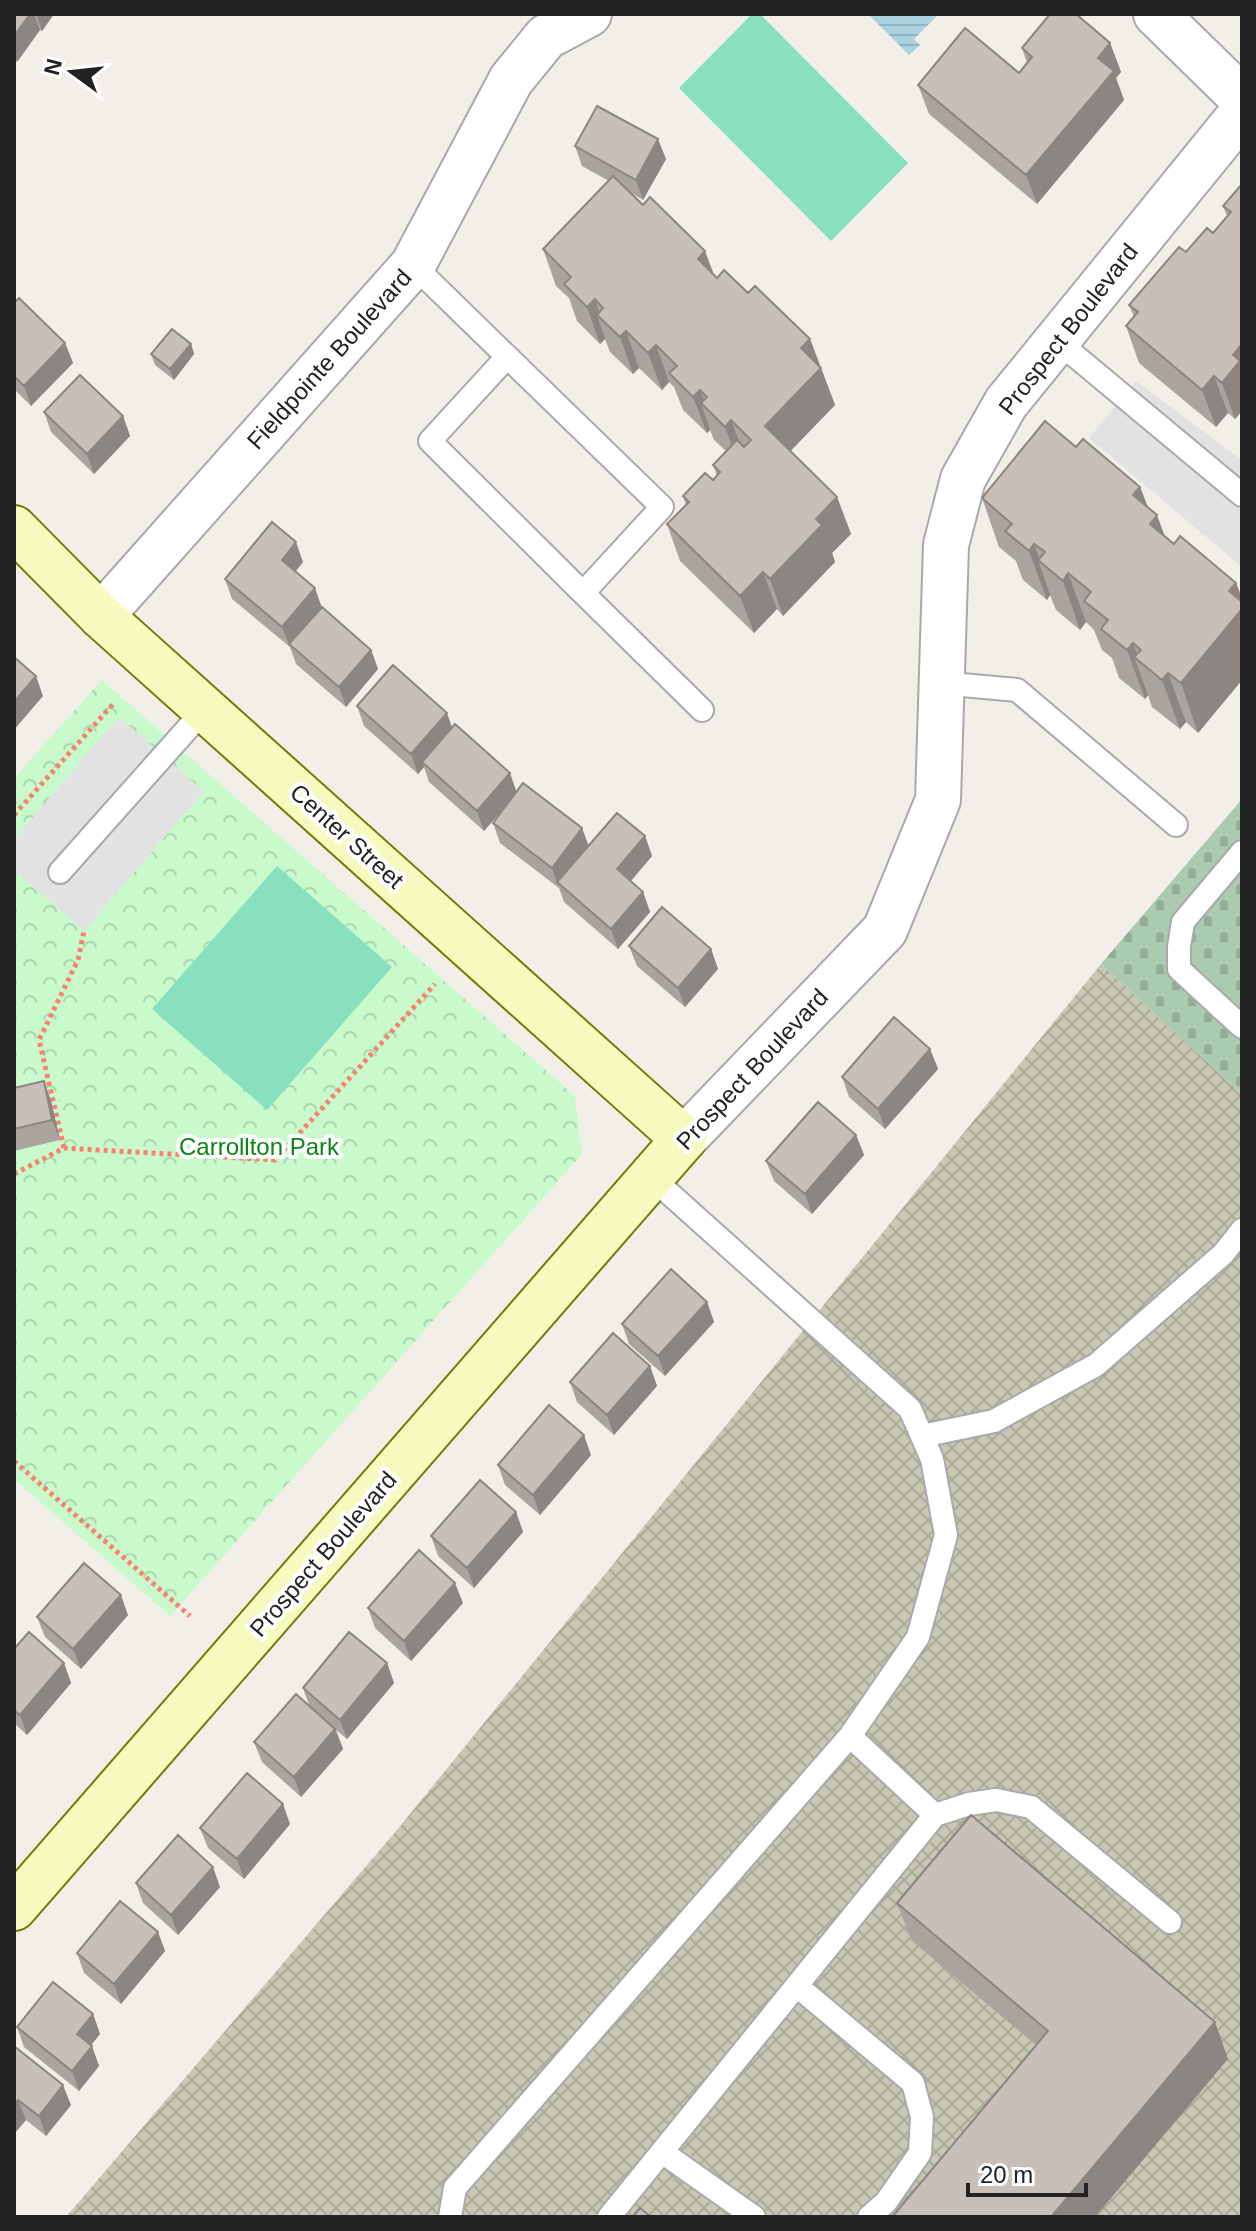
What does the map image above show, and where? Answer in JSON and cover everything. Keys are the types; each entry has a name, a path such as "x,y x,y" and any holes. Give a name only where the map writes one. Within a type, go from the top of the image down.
{"street":[{"name":"Fieldpointe Boulevard","path":"101,616 413,265 511,80 546,37 589,14"},
{"path":"1156,14 1242,98"},
{"name":"Prospect Boulevard","path":"14,1908 684,1139 885,930 938,800 946,545 963,479 1006,403 1242,113"},
{"name":"Center Street","path":"14,528 101,616 684,1139"}],"lane":[{"path":"413,265 662,507 583,593"},
{"path":"1056,340 1242,495"},
{"path":"507,357 430,441 702,710"},
{"path":"940,683 1017,690 1176,825"},
{"path":"60,872 205,709"},
{"path":"1242,852 1183,922 1179,947 1179,969 1242,1027"},
{"path":"450,2217 455,2188 850,1736 918,1637 946,1535 932,1459 910,1409 651,1177"},
{"path":"922,1436 994,1421 1096,1365 1223,1254 1242,1230"},
{"path":"850,1736 935,1815"},
{"path":"609,2217 935,1815 969,1804 996,1800 1031,1807 1170,1922"},
{"path":"797,1986 913,2083 922,2117 920,2153 886,2202 869,2217"},
{"path":"662,2152 754,2217"}],"path":[{"path":"14,815 114,703"},
{"path":"64,1148 39,1040 78,960 84,931"},
{"path":"14,1174 64,1148 275,1160 435,984"},
{"path":"14,1461 190,1616"}],"shaded area":[{"path":"1136,381 1242,460 1242,567 1089,438"},
{"path":"119,717 204,791 84,931 14,870 14,839"},
{"path":"1101,964 1242,1094 1242,2217 66,2217 397,1830"}],"green space":[{"path":"752,14 760,14 908,163 831,241 679,88"},
{"name":"Carrollton Park","path":"102,680 575,1096 582,1154 170,1616 14,1479 14,778"},
{"path":"1242,799 1242,1094 1101,964"},
{"path":"277,866 392,967 267,1110 152,1009"}],"water":[{"path":"868,14 939,14 914,39 920,45 909,55"}],"building":[{"path":"14,14 30,14 14,36"},
{"path":"1050,14 1076,14 1110,43 1098,58 1114,71 1026,175 918,85 965,28 1019,73 1032,57 1022,48"},
{"path":"597,106 658,139 636,180 575,146"},
{"path":"613,176 643,205 650,197 705,251 698,259 717,278 724,270 748,293 755,286 810,339 801,348 821,368 765,426 837,497 816,519 822,525 770,579 763,572 740,596 667,524 689,502 683,496 705,473 713,480 720,472 713,465 737,440 744,447 751,440 731,420 725,427 701,403 707,397 700,390 693,397 669,373 677,366 656,345 648,353 626,331 620,337 597,315 603,308 595,299 587,307 564,284 571,277 543,249"},
{"path":"1242,184 1242,344 1233,355 1240,361 1222,383 1214,376 1202,390 1126,326 1138,312 1129,305 1179,247 1186,252 1207,228 1213,233 1231,212 1223,206"},
{"path":"19,298 65,343 24,386 14,376 14,303"},
{"path":"172,329 191,344 170,369 151,354"},
{"path":"80,375 123,416 87,454 44,412"},
{"path":"1045,421 1076,447 1083,439 1140,487 1133,495 1157,515 1150,524 1174,544 1180,536 1236,583 1229,591 1242,602 1242,609 1181,683 1168,673 1162,680 1134,657 1141,650 1133,643 1127,650 1101,629 1108,620 1084,601 1091,592 1068,573 1063,581 1038,560 1045,552 1034,544 1029,551 1005,531 1012,524 982,498"},
{"path":"272,522 296,542 282,560 315,588 282,627 225,579"},
{"path":"322,607 371,650 339,687 289,644"},
{"path":"14,657 36,676 14,702"},
{"path":"393,665 447,713 411,754 357,706"},
{"path":"455,724 510,773 477,811 422,762"},
{"path":"523,783 582,828 552,868 493,823"},
{"path":"617,813 645,836 617,869 643,892 611,929 557,882"},
{"path":"662,907 711,949 678,988 629,946"},
{"path":"894,1017 930,1049 878,1109 842,1077"},
{"path":"44,1081 52,1120 14,1129 14,1088"},
{"path":"818,1102 856,1135 805,1194 766,1161"},
{"path":"671,1269 707,1302 658,1356 622,1324"},
{"path":"613,1333 650,1366 607,1415 570,1382"},
{"path":"549,1405 584,1435 533,1495 498,1465"},
{"path":"480,1480 516,1512 467,1568 431,1536"},
{"path":"419,1550 455,1583 404,1641 368,1608"},
{"path":"84,1563 121,1595 73,1649 37,1617"},
{"path":"29,1632 64,1663 20,1715 14,1710 14,1649"},
{"path":"349,1632 387,1663 340,1720 303,1688"},
{"path":"296,1694 335,1729 294,1777 254,1742"},
{"path":"247,1773 283,1804 237,1859 200,1828"},
{"path":"971,1815 1215,2022 1051,2217 892,2217 1048,2031 897,1903"},
{"path":"178,1835 213,1867 171,1915 136,1883"},
{"path":"120,1901 158,1932 114,1984 77,1953"},
{"path":"53,1982 93,2014 77,2034 92,2046 72,2071 17,2027"},
{"path":"14,2046 63,2085 39,2116 18,2100 14,2105"},
{"path":"640,2208 651,2217 633,2217"}]}
